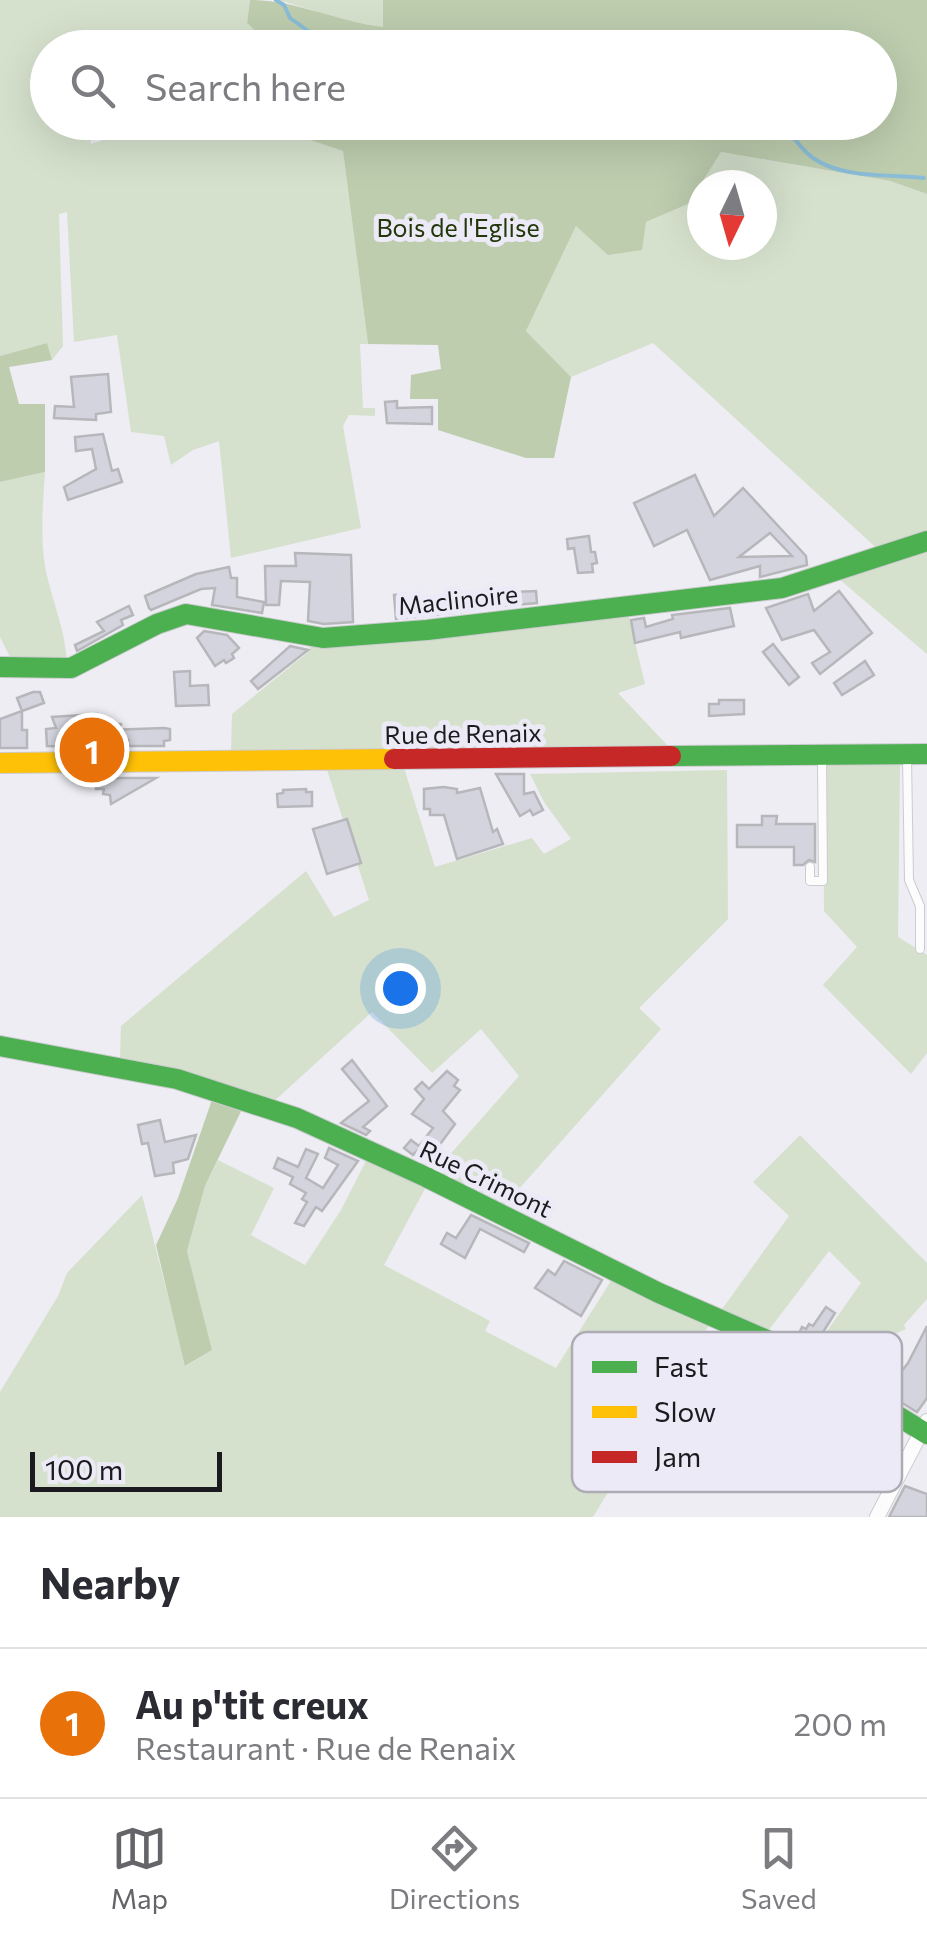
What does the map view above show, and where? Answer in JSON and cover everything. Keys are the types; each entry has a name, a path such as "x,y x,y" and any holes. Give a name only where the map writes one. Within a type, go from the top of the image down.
{"street":[{"name":"Maclinoire","path":"0,668 71,668 178,616 194,614 322,638 427,630 782,588 927,541"},
{"name":"Rue de Renaix","path":"0,764 917,754"},
{"name":"Rue Crimont","path":"0,1046 177,1079 297,1118 747,1332"},
{"name":"Rue Crimont","path":"902,1414 925,1428 902,1470"},
{"name":"Rue Crimont","path":"876,1517 890,1492"}],"lane":[{"path":"810,867 810,881 822,881 822,754"},
{"path":"917,754 909,880 920,906 920,950"}],"green space":[{"path":"0,0 250,0 247,23 254,30 30,30 30,140 90,140 91,144 103,140 310,140 343,151 368,344 360,344 363,408 375,408 375,416 349,415 343,426 361,528 231,558 219,441 193,450 171,465 164,436 131,432 117,335 74,342 67,212 59,214 63,346 52,360 47,343 0,356"},
{"name":"Bois de l'Eglise","path":"250,0 383,27 383,0 927,0 927,194 890,181 721,152 710,170 687,170 687,204 646,222 642,250 608,255 576,226 526,331 571,377 554,458 526,458 438,430 438,399 410,399 411,375 441,369 438,345 368,344 343,151 310,140 897,140 897,30 254,30 247,23"},
{"path":"279,0 383,0 384,27 353,23"},
{"path":"720,152 890,181 927,194 927,540 883,554 653,343 571,377 526,331 576,226 646,222 687,204 687,260 777,260 777,170 709,170"},
{"path":"47,343 52,360 9,367 19,404 45,404 45,472 0,482 0,356"},
{"path":"45,472 43,554 67,664 14,665 0,637 0,482"},
{"path":"927,545 927,654 832,573"},
{"path":"627,609 645,684 618,693 669,747 234,753 231,749 232,714 307,653 314,640"},
{"path":"823,763 900,763 898,937 927,955 927,1053 911,1074 823,985 857,947 824,911"},
{"path":"404,768 435,867 532,838 544,854 571,839 544,802 530,774 727,770 728,919 639,1008 661,1029 502,1208 720,1312 789,1216 753,1182 800,1135 927,1263 927,1299 904,1325 906,1329 826,1332 861,1283 829,1251 767,1332 759,1332 432,1175 519,1076 481,1029 432,1073 372,1012 271,1104 120,1057 121,1026 306,871 334,917 369,900 327,770"},
{"path":"214,1094 244,1105 205,1186 187,1251 212,1350 185,1366 156,1245 178,1198"},
{"path":"367,1159 427,1185 384,1265 490,1321 485,1331 556,1368 572,1343 572,1492 608,1492 593,1517 0,1517 0,1392 58,1296 67,1273 142,1195 186,1366 212,1350 187,1251 205,1186 218,1160 274,1188 251,1235 305,1265 341,1210"},
{"path":"614,1276 710,1324 705,1332 579,1332"}],"building":[{"path":"108,374 111,412 96,414 96,420 54,418 55,406 74,407 71,377"},
{"path":"397,401 397,408 432,407 432,424 387,423 385,402"},
{"path":"103,434 112,471 118,469 122,482 68,500 64,487 96,469 92,449 76,451 75,437"},
{"path":"695,475 714,516 743,488 806,556 807,565 760,577 760,566 710,580 687,530 654,546 634,503","holes":["770,533 792,556 739,557"]},
{"path":"589,536 597,563 592,564 593,572 578,573 574,548 568,549 567,539"},
{"path":"295,553 351,555 353,622 308,621 310,582 281,581 279,605 266,605 265,566 296,566"},
{"path":"229,567 231,578 237,578 237,597 264,602 262,613 212,605 215,588 201,589 149,608 145,596 196,574"},
{"path":"536,591 537,603 491,607 489,593"},
{"path":"839,591 872,633 820,674 812,663 830,652 814,630 782,640 766,608 808,594 814,611"},
{"path":"405,594 407,610 431,608 429,598 462,595 464,612 396,619 394,595"},
{"path":"129,606 133,615 121,620 123,625 77,651 75,645 104,631 97,622"},
{"path":"730,608 734,626 681,638 680,632 635,643 631,620 644,618 646,627 673,619 672,615"},
{"path":"204,631 227,635 239,648 232,654 234,658 215,666 197,638"},
{"path":"773,644 799,677 789,685 763,652"},
{"path":"290,646 308,650 258,689 251,681"},
{"path":"865,661 874,675 842,695 834,683"},
{"path":"190,671 190,686 208,685 209,705 176,706 174,672"},
{"path":"40,692 44,703 22,711 17,698"},
{"path":"719,700 744,700 744,714 709,716 709,704 719,704"},
{"path":"22,711 27,748 0,748 0,719"},
{"path":"98,714 102,724 122,724 108,730 164,728 170,729 170,740 164,741 164,746 128,746 128,740 106,741 106,747 47,746 46,729 56,728 52,717"},
{"path":"496,774 524,774 524,794 534,792 543,810 533,815 530,810 520,816"},
{"path":"156,778 111,804 110,795 103,794 104,789 96,789 97,779"},
{"path":"480,788 493,832 497,829 503,844 457,859 444,815 430,815 430,809 424,809 424,789 457,789 457,793"},
{"path":"283,790 312,792 312,806 278,807 277,794"},
{"path":"762,816 777,816 776,824 815,824 815,862 794,865 794,847 737,847 737,825 762,825"},
{"path":"347,819 361,863 327,874 313,829"},
{"path":"352,1060 387,1106 363,1127 370,1131 366,1135 341,1123 369,1101 342,1069"},
{"path":"447,1071 458,1080 454,1086 460,1090 443,1111 455,1124 429,1159 418,1150 413,1155 404,1148 411,1140 419,1146 433,1128 412,1114 424,1099 415,1089 422,1082 429,1089"},
{"path":"160,1120 165,1142 196,1135 188,1159 173,1163 174,1173 155,1176 148,1143 142,1144 138,1125"},
{"path":"329,1148 358,1161 322,1211 316,1207 304,1226 295,1223 307,1202 302,1199 306,1193 290,1184 293,1177 274,1168 278,1158 298,1167 306,1149 318,1154 306,1178 323,1188 338,1165 325,1158"},
{"path":"471,1215 529,1243 524,1252 480,1229 465,1258 441,1244 447,1233 456,1238"},
{"path":"564,1261 602,1280 581,1316 535,1288 548,1270 555,1275"},
{"path":"826,1307 835,1313 823,1332 800,1332 802,1327 813,1326"},
{"path":"927,1326 927,1398 917,1412 902,1403 902,1371"},
{"path":"905,1486 927,1494 927,1517 889,1517"}],"waterway":[{"path":"276,0 284,5 290,18 307,30"},
{"path":"795,140 813,158 838,169 924,178"}],"traffic: fast":[{"path":"0,667 71,668 157,624 186,614 323,638 427,630 782,588 927,541"},
{"path":"671,756 927,754"},
{"path":"0,1046 177,1079 297,1118 426,1177 659,1293 748,1332"},
{"path":"902,1419 927,1434"}],"traffic: slow":[{"path":"0,763 394,759"}],"traffic: jam":[{"path":"394,759 671,756"}],"place":[{"name":"Au p'tit creux","path":"92,750"}]}
